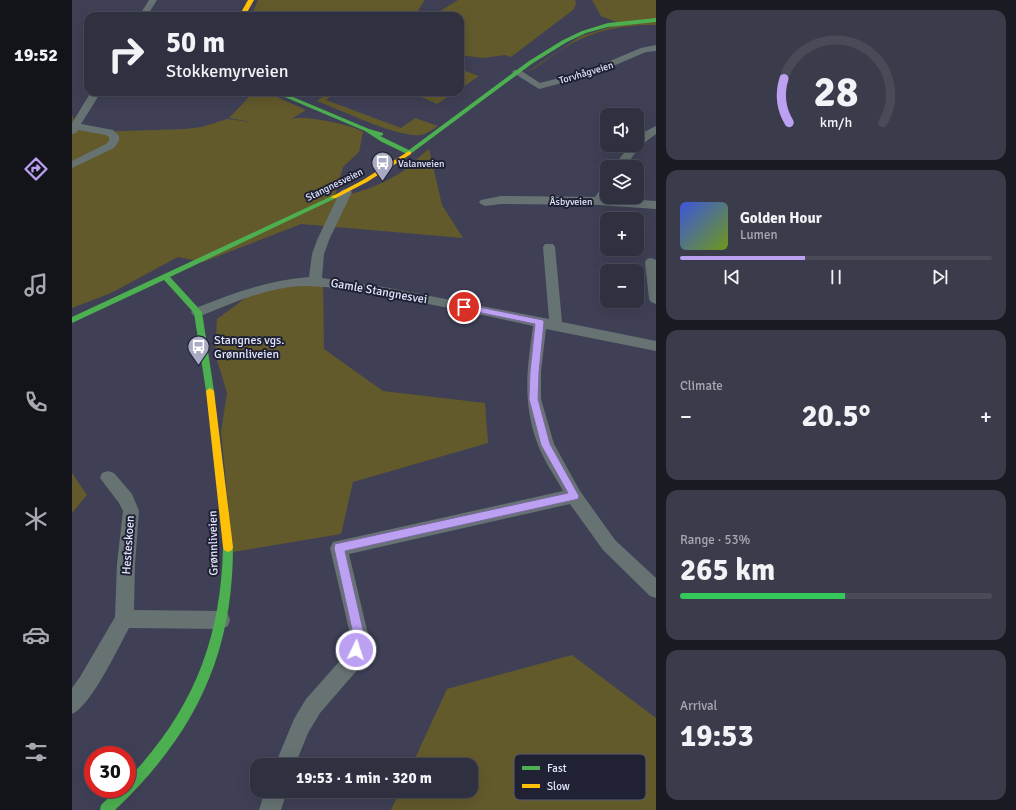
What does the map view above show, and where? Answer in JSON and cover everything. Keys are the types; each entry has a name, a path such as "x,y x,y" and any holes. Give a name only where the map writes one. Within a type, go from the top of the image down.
{"main road":[{"path":"244,12 251,0"},
{"name":"Stangnesveien","path":"72,320 112,303 166,276 346,192 379,174 517,72 565,41 584,32 608,25 656,20"},
{"path":"285,96 366,130 418,146"},
{"path":"366,130 384,141 409,153"},
{"path":"166,276 198,312"},
{"name":"Grønnliveien","path":"106,810 133,785 155,760 176,732 199,690 208,667 221,620 227,579 227,529 198,312"}],"street":[{"path":"146,12 153,0"},
{"name":"Torvhågveien","path":"517,72 539,86 589,73 644,50 656,48"},
{"path":"72,165 110,146 114,141 114,136 109,132 74,128 94,96"},
{"path":"644,138 656,130"},
{"path":"624,160 631,152"},
{"path":"315,281 318,254 323,240 346,192"},
{"name":"Åsbyveien","path":"485,202 501,200 599,201 656,205"},
{"path":"549,246 556,326"},
{"path":"651,262 656,299"},
{"name":"Gamle Stangnesvei","path":"198,312 232,298 263,289 288,283 315,281 389,292 656,346"},
{"path":"540,322 534,372 534,399 546,445 574,496 609,545 653,583"},
{"name":"Hesteskoen","path":"72,704 87,684 124,620 126,564 131,511 126,499 108,478"},
{"path":"288,758 301,726 312,706 352,661 356,650 359,634 339,548 574,496"},
{"path":"124,620 221,620"},
{"path":"270,810 274,798"}],"shaded area":[{"path":"258,0 424,0 417,12 253,12"},
{"path":"458,0 575,0 576,4 573,10 511,57 505,55 483,58 464,56 464,12 438,12"},
{"path":"592,0 656,0 656,25 622,27 589,35 564,48 527,72 581,36 621,24 601,16"},
{"path":"464,70 479,76 464,86"},
{"path":"250,96 275,96 306,110 291,119 306,118 328,121 350,126 363,132 359,152 343,167 335,195 358,192 383,182 397,175 429,149 442,205 463,238 301,224 203,262 178,257 111,293 72,308 72,115 78,129 93,132 185,129 202,127 227,119 251,122 229,118"},
{"path":"323,96 331,96 326,100 401,128 415,118 438,126 428,133 411,135 384,128 317,101"},
{"path":"419,96 449,96 437,104"},
{"path":"323,278 324,349 383,391 485,403 488,443 353,482 341,534 233,552 221,432 227,393 215,353 217,319 251,294"},
{"path":"72,473 87,495 72,513"},
{"path":"572,655 656,718 656,810 391,810 397,798 478,798 478,758 415,758 447,689"}],"traffic: fast":[{"path":"367,130 384,141 409,153 531,62 565,41 584,32 608,25 656,20"},
{"path":"286,96 367,130 381,134"},
{"path":"72,320 334,197"},
{"path":"166,277 198,312 210,391"},
{"path":"106,810 156,757 173,734 201,685 219,631 225,603 228,575 228,547"}],"traffic: slow":[{"path":"244,12 251,0"},
{"path":"334,197 365,181 409,153"},
{"path":"210,391 228,547"}],"place":[{"name":"Valanveien","path":"383,182"},
{"name":"Stangnes vgs. Grønnliveien","path":"198,366"}],"route":[{"path":"356,650 359,634 339,548 574,496 546,445 534,399 534,372 540,322 464,307"}]}
